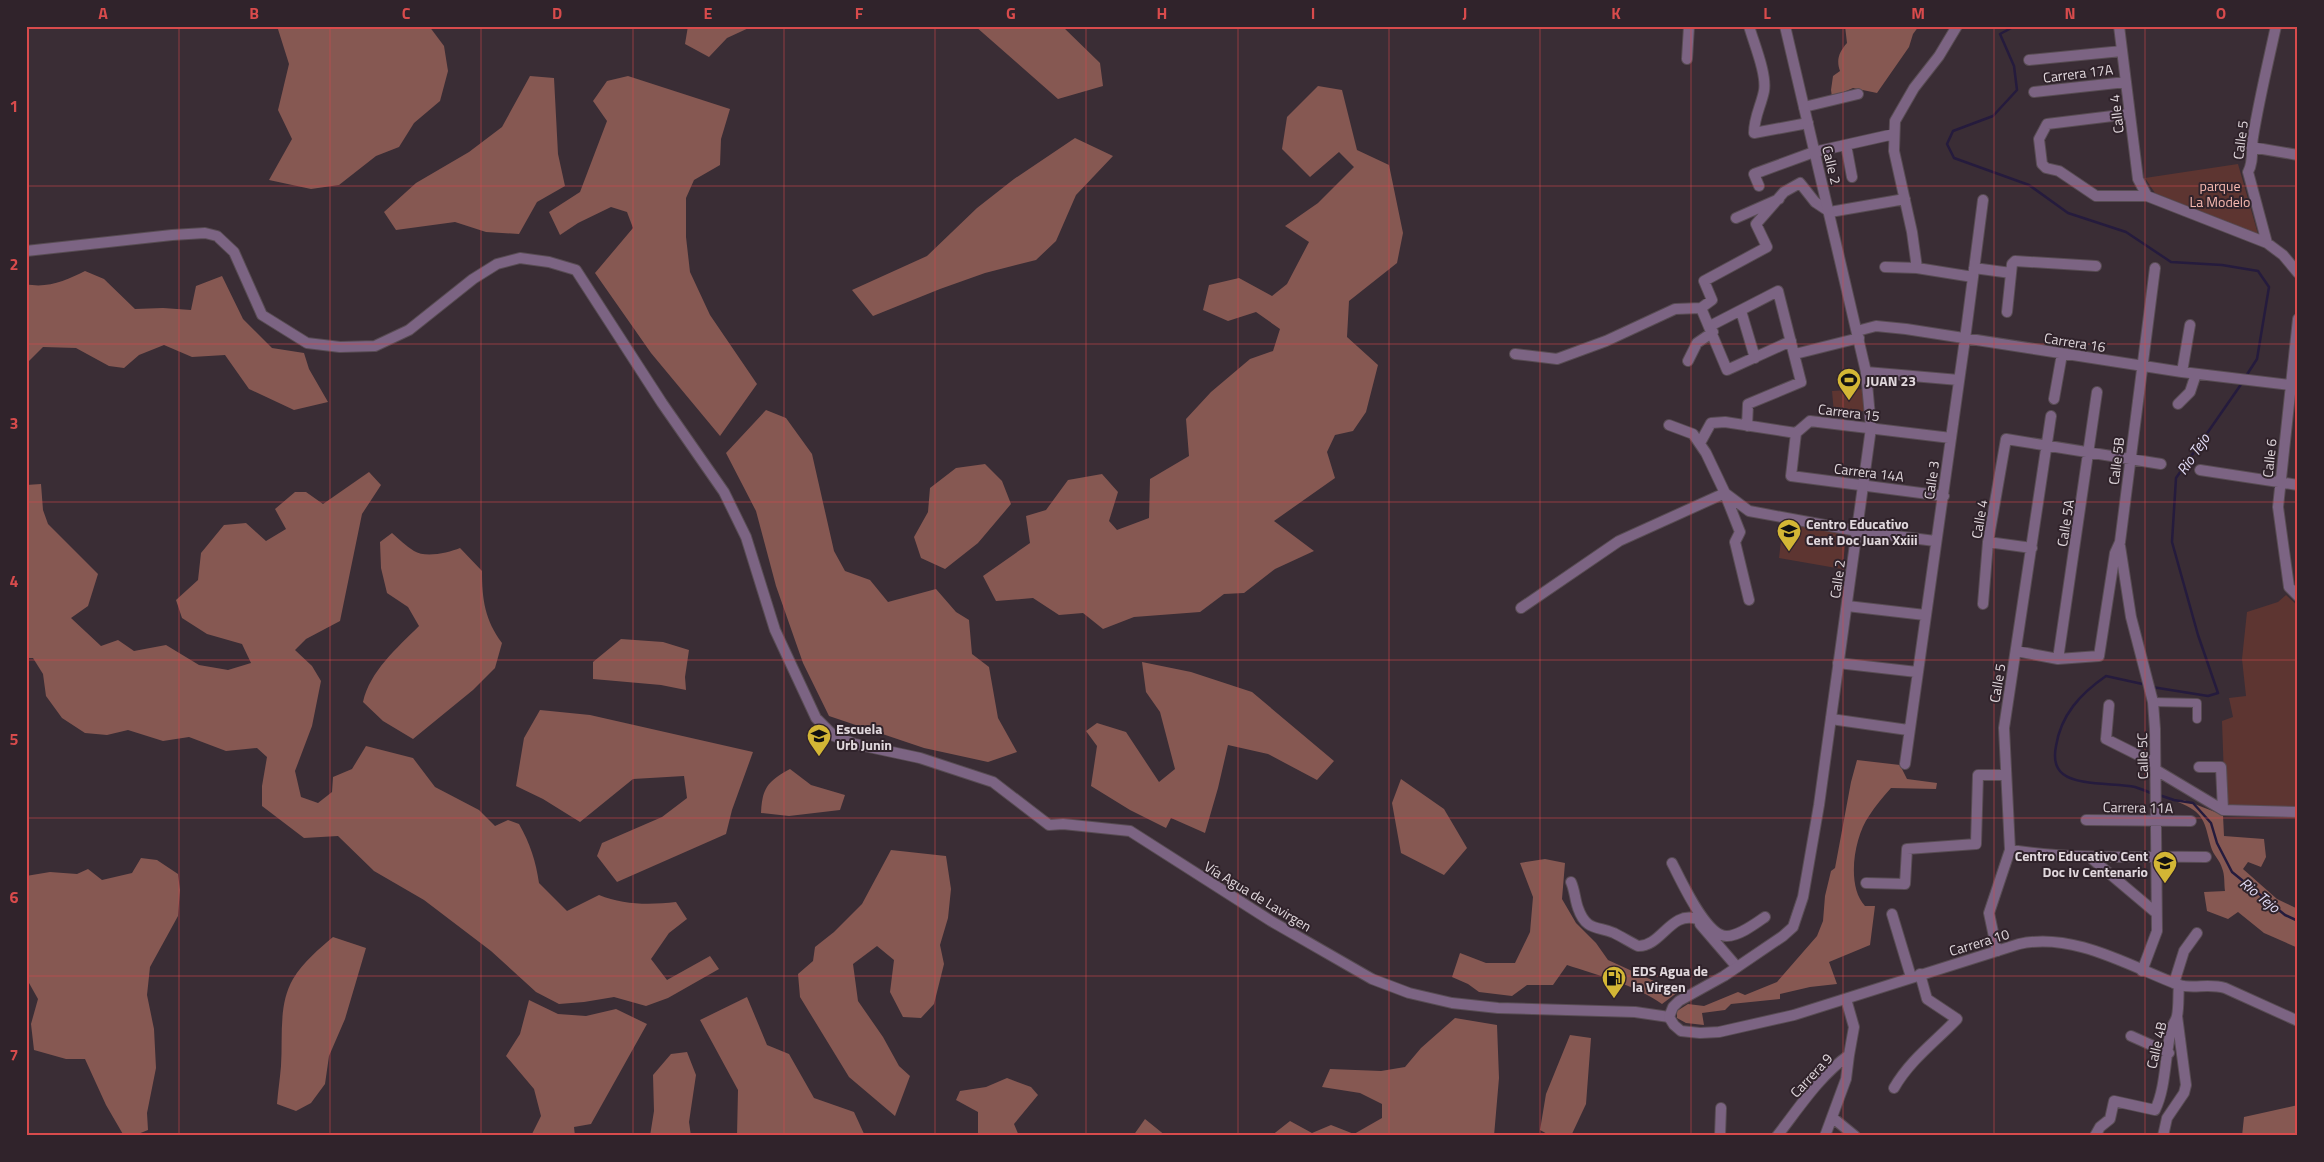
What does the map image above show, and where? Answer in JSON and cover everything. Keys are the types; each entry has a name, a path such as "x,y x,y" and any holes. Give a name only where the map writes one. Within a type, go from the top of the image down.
{"street":[{"path":"1687,59 1689,26"},
{"path":"1749,26 1764,76 1765,89 1754,122 1754,133 1808,123"},
{"name":"Calle 2","path":"1669,1017 1673,1007 1679,1001 1737,967 1783,936 1793,927 1803,897 1813,851 1871,428 1866,372 1858,334 1786,26"},
{"path":"1917,268 1905,199 1894,151 1894,134 1896,122 1904,106 1957,26"},
{"name":"Calle 4","path":"2119,26 2138,179 2147,196"},
{"name":"Calle 5","path":"2266,243 2248,172 2251,167 2251,147 2276,26"},
{"path":"2028,60 2122,50"},
{"name":"Carrera 17A","path":"2034,92 2126,82"},
{"path":"1804,107 1858,94"},
{"path":"2129,114 2047,124 2039,139 2042,164 2046,168 2059,171 2096,196 2147,196 2266,243 2283,255 2298,273"},
{"path":"1759,186 1754,174 1814,152 1894,134"},
{"path":"1846,146 1852,177"},
{"path":"2251,147 2298,155"},
{"path":"1515,354 1557,359 1606,341 1675,310 1701,308 1712,300 1704,281 1766,247 1756,224 1784,192 1800,183 1815,202 1830,212 1905,199"},
{"path":"1736,218 1780,198"},
{"name":"Calle 3","path":"1905,764 1908,730 1935,541 1944,496 1983,200"},
{"name":"Vía Agua de Lavirgen","path":"26,251 172,235 205,233 217,236 234,252 262,315 308,343 340,347 375,346 409,330 473,279 497,264 520,258 549,262 576,270 662,403 724,492 746,537 775,630 816,718 834,736 856,744 920,758 993,782 1049,825 1130,832 1271,921 1372,979 1409,993 1452,1003 1498,1008 1635,1012 1669,1017"},
{"path":"2007,312 2013,262 2017,260 2096,266"},
{"path":"1885,267 2011,273"},
{"name":"Calle 5B","path":"2058,659 2099,656 2115,553 2120,542 2155,268"},
{"path":"1688,361 1697,343 1711,329 1778,291 1801,382 1748,404 1747,426"},
{"path":"1701,308 1727,370 1791,341"},
{"path":"1741,311 1754,358"},
{"name":"Calle 6","path":"2298,318 2278,507 2289,587 2298,596"},
{"path":"2182,372 2190,325"},
{"name":"Carrera 16","path":"1795,354 1858,334 1876,326 2196,374 2290,385"},
{"path":"2054,400 2062,354"},
{"path":"1866,372 1959,380"},
{"path":"2178,404 2190,392 2196,374"},
{"name":"Calle 5A","path":"2058,659 2090,453 2097,392"},
{"name":"Calle 5","path":"1997,951 1989,913 2010,850 2004,728 2051,416"},
{"name":"Carrera 15","path":"1796,434 1810,421 1951,438"},
{"path":"1700,443 1712,423 1725,422 1796,434"},
{"path":"1669,424 1693,434 1700,443 1725,493 1740,532 1735,542 1749,600"},
{"name":"Carrera 14A","path":"1796,434 1792,476 1944,496"},
{"name":"Calle 4","path":"1983,604 1988,542 2006,439 2046,447"},
{"path":"2046,447 2161,464"},
{"path":"2200,470 2298,485"},
{"path":"1725,493 1749,511 1857,531 1935,541"},
{"path":"1521,608 1619,541 1725,493"},
{"path":"1988,542 2032,548"},
{"name":"Calle 5C","path":"2120,542 2131,617 2145,679 2152,699 2155,729 2155,912 2157,931 2142,971"},
{"path":"1847,606 1925,615"},
{"path":"2016,651 2058,659"},
{"path":"1838,664 1917,672"},
{"path":"2152,699 2197,703 2197,719"},
{"path":"2108,705 2106,739 2155,766 2223,810 2298,812"},
{"path":"1831,719 1908,730"},
{"path":"2199,767 2221,767 2223,810"},
{"path":"1866,883 1905,884 1907,849 1976,844 1978,775 2005,774"},
{"name":"Carrera 11A","path":"2086,820 2191,821"},
{"path":"2010,850 2042,855 2092,858 2206,857"},
{"path":"2092,858 2155,912"},
{"path":"1672,863 1696,908 1712,929 1724,936 1730,936 1766,917"},
{"path":"1571,882 1576,894 1578,908 1585,922 1594,929 1612,932 1638,946 1648,944 1674,923 1685,917 1697,919"},
{"path":"1696,908 1697,919 1709,936 1737,967"},
{"path":"1892,914 1927,999 1957,1020 1910,1064 1894,1088"},
{"name":"Calle 4B","path":"2095,1136 2100,1127 2110,1119 2114,1101 2156,1110 2162,1098 2162,1083 2169,1053 2171,1030 2177,1016 2177,984 2184,952 2197,933"},
{"name":"Carrera 10","path":"1669,1017 1674,1025 1682,1030 1700,1034 1719,1032 1794,1016 1916,975 1997,951 2032,941 2052,940 2074,944 2177,984 2185,986 2213,984 2298,1021"},
{"name":"Carrera 9","path":"1777,1136 1817,1084 1839,1062 1849,1055 1854,1027 1846,1000"},
{"path":"2163,1136 2167,1118 2184,1092 2186,1075 2177,1016"},
{"path":"2131,1036 2169,1053"},
{"path":"1825,1136 1846,1079 1849,1055"},
{"path":"1720,1136 1721,1108"},
{"path":"1833,1118 1855,1136"}],"green space":[{"name":"parque La Modelo","path":"2238,164 2258,234 2155,193 2145,178"},
{"name":"JUAN 23","path":"1864,389 1866,411 1834,413 1832,391"},
{"path":"1783,523 1847,533 1842,569 1779,558"},
{"path":"2286,595 2298,606 2298,808 2225,807 2222,721 2233,717 2229,698 2246,696 2242,659 2247,612 2278,602"}],"shaded area":[{"path":"277,26 429,26 444,46 448,71 440,101 414,123 399,147 376,156 339,185 311,189 269,180 292,139 278,110 289,64"},
{"path":"688,26 753,26 727,38 709,57 685,44"},
{"path":"975,26 1062,26 1100,63 1103,86 1058,99"},
{"path":"1845,26 1919,26 1913,34 1909,47 1877,93 1853,88 1832,97 1833,76 1840,71 1839,56 1847,43"},
{"path":"530,76 554,78 558,154 565,186 537,202 519,234 486,232 455,222 396,230 384,212 416,183 469,152 502,127"},
{"path":"628,76 730,109 721,139 720,165 694,180 686,198 686,237 690,272 710,315 757,384 720,436 651,353 595,273 633,228 627,212 611,207 578,223 560,235 549,212 580,192 607,121 593,101 607,81"},
{"path":"1318,86 1342,90 1357,150 1389,165 1403,233 1397,263 1349,301 1347,337 1378,365 1366,412 1353,431 1335,435 1327,452 1335,478 1274,521 1314,551 1275,569 1244,593 1224,594 1200,612 1134,617 1103,629 1083,613 1059,615 1033,598 996,601 983,576 1030,543 1026,516 1046,510 1068,480 1102,474 1118,492 1109,521 1117,530 1149,518 1150,479 1189,456 1186,419 1211,392 1250,359 1273,351 1280,329 1256,312 1228,321 1203,310 1209,285 1239,278 1272,296 1287,284 1309,242 1285,226 1318,203 1354,167 1339,152 1310,177 1282,149 1287,117"},
{"path":"1075,138 1113,156 1076,195 1056,241 1036,260 985,273 873,316 852,290 927,256 977,208 1014,179"},
{"path":"85,271 104,279 135,309 191,310 196,286 222,276 243,319 272,348 304,353 309,369 328,402 294,410 249,389 225,355 192,357 164,345 139,355 124,368 109,366 76,348 43,347 26,364 26,284 49,284"},
{"path":"766,410 786,418 812,454 834,551 845,571 870,580 888,602 936,589 956,612 969,620 972,654 989,667 998,718 1017,752 988,762 924,748 829,716 803,663 776,586 756,511 726,453"},
{"path":"985,464 1002,481 1011,504 978,543 945,569 921,558 914,537 928,512 930,488 956,468"},
{"path":"369,472 381,485 362,514 340,621 306,639 295,650 312,666 321,681 312,726 295,771 301,797 318,803 332,792 333,777 352,769 366,746 413,758 435,787 479,810 495,826 508,820 519,824 532,853 539,883 567,911 599,895 617,901 637,903 676,902 687,919 669,933 651,959 667,980 710,956 719,969 668,998 646,1006 614,997 559,1004 536,992 491,951 424,900 374,871 338,836 304,838 262,806 262,786 267,757 257,748 226,751 189,737 163,741 128,730 107,735 85,733 62,718 46,696 43,674 33,658 26,658 26,485 41,484 43,510 48,524 98,574 88,606 71,618 101,646 118,640 134,651 166,645 199,665 228,670 251,663 242,644 207,634 182,618 176,600 198,580 201,553 224,525 246,523 266,541 286,529 275,509 295,492 306,492 323,504"},
{"path":"392,533 408,547 419,553 437,554 460,548 482,571 483,591 488,618 502,643 495,668 473,690 413,739 383,721 363,702 378,670 419,626 408,607 387,593 381,568 380,542"},
{"path":"621,639 663,642 689,650 685,677 686,690 661,685 593,679 593,662"},
{"path":"1142,662 1191,672 1252,692 1334,761 1317,780 1268,754 1228,745 1205,833 1171,818 1166,828 1130,810 1091,786 1097,746 1086,731 1097,723 1126,732 1159,782 1175,769 1160,712 1146,692"},
{"path":"540,710 590,715 753,752 732,810 726,834 617,882 597,856 602,843 662,817 687,798 684,776 633,779 580,822 543,799 516,786 524,738"},
{"path":"1857,760 1900,765 1907,779 1937,783 1936,789 1891,788 1874,809 1859,836 1854,861 1856,886 1859,897 1865,906 1875,906 1870,945 1829,962 1837,984 1810,987 1780,994 1780,999 1731,1004 1725,1010 1702,1013 1704,1025 1686,1023 1677,1018 1677,1011 1688,1004 1704,1006 1738,992 1745,995 1777,982 1817,936 1823,921 1825,896 1831,871 1835,868"},
{"path":"790,769 811,785 845,795 840,810 789,816 761,813 763,797 768,786 776,777"},
{"path":"1401,779 1444,809 1467,848 1444,875 1401,853 1392,803"},
{"path":"2184,800 2223,815 2224,836 2264,839 2266,857 2261,867 2248,862 2243,869 2277,899 2298,909 2298,948 2264,933 2238,912 2228,919 2207,911 2204,892 2225,891 2224,874 2212,850 2205,824 2194,810 2178,802"},
{"path":"891,850 946,856 951,889 948,918 940,945 944,964 934,1004 921,1018 903,1017 890,992 894,960 877,946 853,964 858,1001 883,1037 899,1066 910,1076 895,1116 849,1077 800,997 798,974 813,961 815,947 834,932 862,904"},
{"path":"141,858 157,860 178,874 180,890 178,916 150,967 147,995 154,1029 156,1068 147,1113 148,1130 133,1136 124,1136 106,1105 85,1059 66,1059 34,1050 31,1024 38,999 29,983 26,984 26,876 50,872 77,874 88,869 102,880 132,873"},
{"path":"1545,859 1565,863 1562,899 1576,923 1596,943 1608,960 1678,992 1662,1004 1628,986 1567,965 1553,985 1527,985 1512,996 1479,992 1468,984 1452,977 1460,953 1486,963 1515,963 1530,932 1533,897 1520,863"},
{"path":"333,937 366,948 345,1019 329,1056 325,1084 311,1103 296,1111 277,1104 285,999 293,979 302,967"},
{"path":"747,997 767,1045 789,1054 814,1098 854,1112 865,1136 737,1136 738,1090 700,1020"},
{"path":"529,1000 558,1014 586,1016 616,1009 647,1024 591,1124 574,1127 575,1136 531,1136 541,1116 534,1089 506,1056 520,1034"},
{"path":"1455,1018 1497,1025 1499,1078 1494,1136 1271,1136 1290,1121 1312,1133 1331,1125 1354,1134 1382,1118 1382,1104 1360,1093 1322,1087 1330,1069 1381,1071 1405,1067 1421,1048"},
{"path":"1570,1035 1591,1038 1586,1104 1571,1136 1551,1136 1540,1130 1546,1094"},
{"path":"687,1052 696,1075 689,1122 691,1136 650,1136 654,1111 653,1075 671,1054"},
{"path":"1007,1078 1031,1087 1038,1095 1014,1124 1019,1136 978,1136 978,1112 956,1100 960,1091 986,1087"},
{"path":"2298,1105 2298,1136 2242,1136 2244,1117"},
{"path":"1145,1119 1166,1136 1133,1136"}],"waterway":[{"name":"Rio Tejo","path":"2015,26 2000,34 2014,66 2017,90 1993,116 1953,131 1947,144 1954,158 2029,185 2068,213 2126,232 2171,262 2222,265 2258,271 2269,287 2257,359 2246,376"},
{"name":"Rio Tejo","path":"2152,687 2208,696 2218,693 2198,635 2172,542 2176,478 2242,383"},
{"name":"Rio Tejo","path":"2147,685 2106,676 2088,690 2073,706 2062,725 2055,757 2056,765 2060,771 2070,778 2078,781 2135,787 2153,794"},
{"name":"Rio Tejo","path":"2159,795 2193,803 2211,823 2217,843 2232,872 2285,915 2298,921"}],"place":[{"name":"JUAN 23","path":"1849,401"},
{"name":"Centro Educativo Cent Doc Juan Xxiii","path":"1789,552"},
{"name":"Escuela Urb Junin","path":"819,757"},
{"name":"Centro Educativo Cent Doc Iv Centenario","path":"2165,884"},
{"name":"EDS Agua de la Virgen","path":"1614,999"}]}
